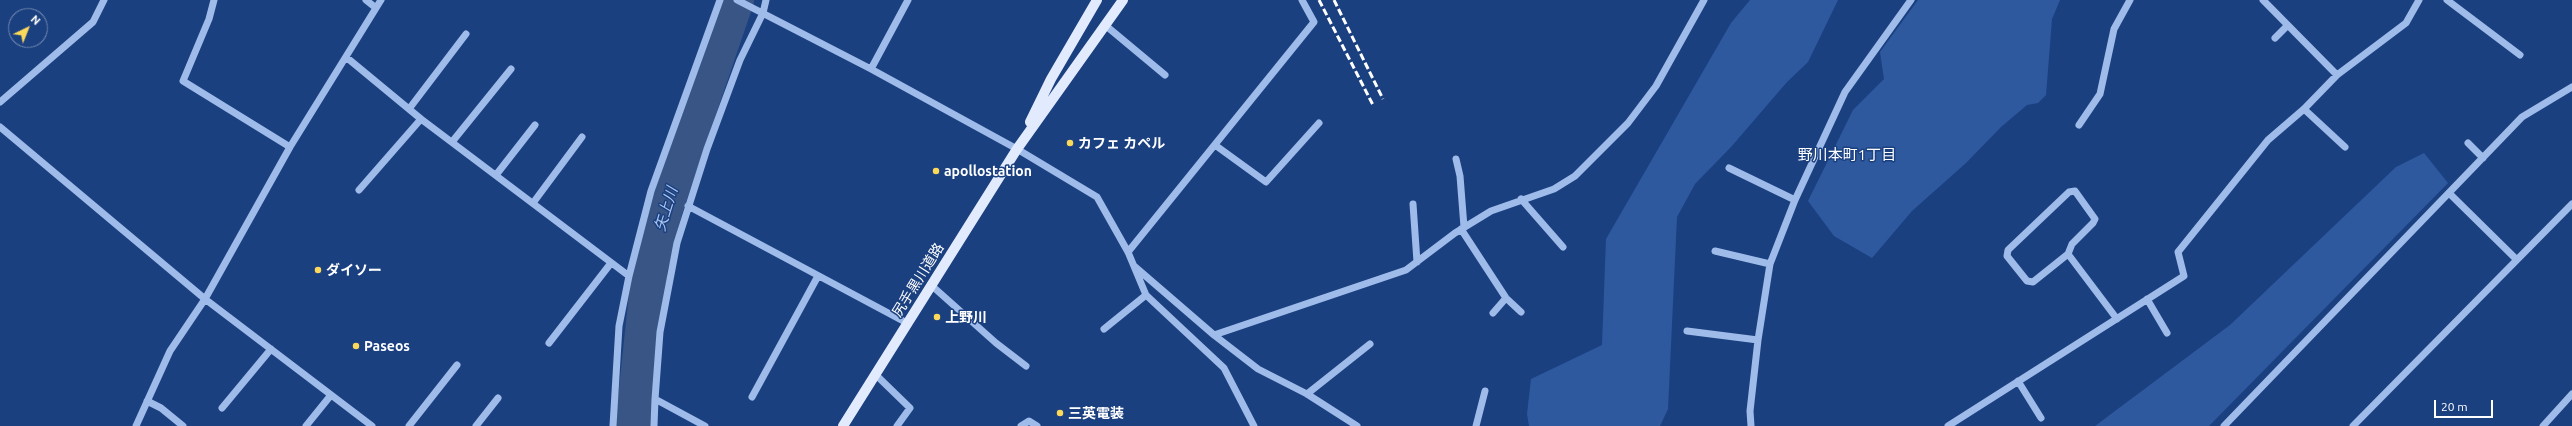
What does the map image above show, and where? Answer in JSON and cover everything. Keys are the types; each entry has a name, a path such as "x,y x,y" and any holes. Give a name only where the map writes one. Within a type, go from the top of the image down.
{"main road":[{"name":"尻手黒川道路","path":"1017,149 1051,79 1097,0"},
{"name":"尻手黒川道路","path":"843,426 1017,149 1123,0"}],"street":[{"path":"0,102 93,22 104,0"},
{"path":"214,0 209,19 183,81 290,147"},
{"path":"366,0 376,8"},
{"path":"136,426 170,351 205,299 290,147 381,0"},
{"path":"613,426 619,326 629,276 651,192 720,0"},
{"path":"737,0 871,69 1017,149 1097,197 1128,252 1146,295 1224,368 1254,426"},
{"path":"654,426 660,332 677,243 688,206 740,60 763,13 766,0"},
{"path":"871,69 908,0"},
{"path":"1128,252 1314,22 1302,0"},
{"path":"1214,335 1406,270 1462,228 1490,210 1554,189 1575,176 1628,123 1656,86 1704,0"},
{"path":"1751,426 1750,411 1758,340 1770,264 1795,200 1845,92 1911,0"},
{"path":"2080,125 2100,94 2114,29 2130,0"},
{"path":"2263,0 2337,75"},
{"path":"1948,426 1989,398 2184,276 2178,252 2268,140 2304,109 2337,75 2406,23 2418,0"},
{"path":"2447,0 2520,55"},
{"path":"1105,25 1165,75"},
{"path":"2275,38 2288,26"},
{"path":"409,109 466,34"},
{"path":"346,57 421,119 629,276"},
{"path":"452,142 511,69"},
{"path":"2224,426 2522,118 2571,86"},
{"path":"2304,109 2345,147"},
{"path":"359,190 421,119"},
{"path":"1215,144 1266,182 1319,122"},
{"path":"496,175 536,125"},
{"path":"0,127 205,299 372,426"},
{"path":"533,203 582,137"},
{"path":"2468,144 2483,158"},
{"path":"1456,159 1460,176 1462,228 1506,298 1521,312"},
{"path":"1729,168 1795,200"},
{"path":"2070,192 2075,192 2094,219 2093,223 2072,244 2068,254 2032,282 2027,282 2007,256 2008,250 2070,192"},
{"path":"2449,193 2516,259"},
{"path":"1521,199 1563,247"},
{"path":"1413,204 1417,262"},
{"path":"2353,426 2516,259 2572,204"},
{"path":"688,206 907,323"},
{"path":"1715,251 1770,264"},
{"path":"2068,254 2116,319"},
{"path":"549,343 611,263"},
{"path":"1133,264 1214,335 1258,369 1307,394 1357,426"},
{"path":"752,397 818,276"},
{"path":"931,285 996,343 1026,366"},
{"path":"1104,329 1146,295"},
{"path":"1493,313 1506,298"},
{"path":"2147,299 2167,333"},
{"path":"1687,330 1758,340"},
{"path":"1307,394 1370,344"},
{"path":"222,408 271,349"},
{"path":"409,426 457,365"},
{"path":"875,374 910,408 897,426"},
{"path":"2018,381 2041,418"},
{"path":"1476,426 1485,391"},
{"path":"2542,426 2572,394"},
{"path":"306,426 331,395"},
{"path":"476,426 498,398"},
{"path":"655,399 705,426"},
{"path":"147,401 161,408 183,426"},
{"path":"1021,426 1029,421 1037,426"}],"shaded area":[{"path":"1750,0 1838,0 1808,62 1787,82 1731,147 1695,184 1677,217 1668,409 1660,426 1529,426 1527,414 1531,379 1602,345 1606,239 1731,23"},
{"path":"1918,0 2060,0 2052,19 2046,95 2038,103 2027,105 2001,127 1966,163 1912,211 1872,258 1834,236 1808,201 1853,110 1884,79 1880,52"},
{"path":"2424,153 2448,183 2209,426 2095,426 2230,325 2396,167"}],"waterway":[{"name":"矢上川","path":"633,426 650,267 665,208 736,0"}],"railway":[{"path":"1319,0 1373,105"},
{"path":"1334,0 1383,99"}],"place":[{"name":"カフェ カペル","path":"1070,143"},
{"name":"apollostation","path":"936,171"},
{"name":"ダイソー","path":"318,270"},
{"name":"上野川","path":"937,317"},
{"name":"Paseos","path":"356,346"},
{"name":"三英電装","path":"1060,413"}],"district":[{"name":"野川本町1丁目","path":"1847,155"}]}
